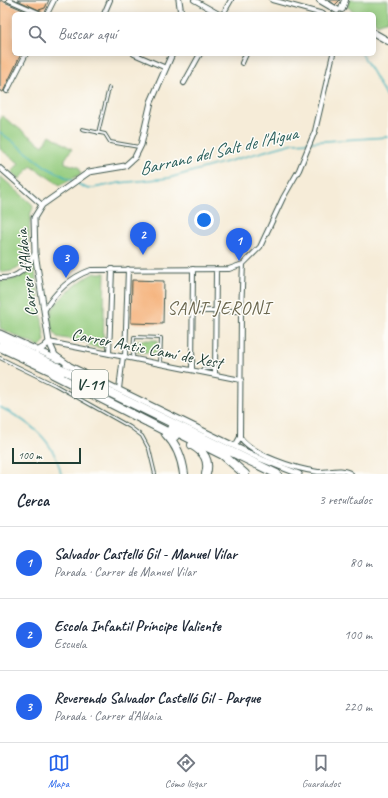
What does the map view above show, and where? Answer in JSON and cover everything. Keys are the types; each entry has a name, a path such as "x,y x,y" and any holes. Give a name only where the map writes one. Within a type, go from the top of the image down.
{"highway":[{"name":"V-11","path":"0,339 180,428"},
{"name":"V-11","path":"0,347 166,430"},
{"path":"180,428 224,452 240,464 249,474"},
{"path":"180,428 277,474"},
{"path":"166,430 181,457 184,474"},
{"path":"166,430 203,452 207,460 206,474"},
{"path":"166,430 223,456 245,474"}],"main road":[{"path":"320,0 338,11 345,0"},
{"path":"376,34 388,41"}],"street":[{"path":"9,0 36,12"},
{"path":"48,12 54,0"},
{"path":"105,12 110,0"},
{"path":"179,0 181,12"},
{"path":"194,0 215,12"},
{"path":"224,12 230,0"},
{"path":"272,0 317,12"},
{"path":"7,91 25,56"},
{"path":"139,56 166,68"},
{"name":"Carrer d’Aldaia","path":"69,365 55,355 49,342 36,253 34,218 42,205 89,172 125,166 135,157 140,147 149,107 171,56"},
{"path":"184,83 199,56"},
{"path":"242,62 245,56"},
{"path":"44,311 57,292 84,272 91,270 216,269 236,268 243,264 260,247 310,146 315,131 333,56"},
{"path":"0,168 42,205"},
{"path":"0,278 7,278 21,273 36,253"},
{"path":"235,446 240,437 243,264"},
{"path":"109,354 112,269"},
{"path":"120,389 124,356 128,269"},
{"path":"192,370 193,269"},
{"path":"215,374 216,269"},
{"path":"192,311 241,311"},
{"path":"0,333 120,389 235,446 299,474"},
{"path":"37,351 49,342"},
{"name":"Carrer Antic Camí de Xest","path":"49,342 241,380"},
{"path":"240,437 244,444 252,449 292,466 319,472 342,470 351,474"}],"lane":[{"path":"98,133 108,88"},
{"path":"82,129 105,134 110,142 140,147"},
{"path":"133,358 134,337 161,338 160,364"},
{"path":"0,358 55,385 130,427 142,436 150,449 155,474"},
{"path":"202,372 203,369 215,369"}],"green space":[{"path":"349,0 388,0 388,20 377,24 376,12 356,12 347,6"},
{"path":"2,116 43,146 50,135 72,149 65,159 65,163 79,167 81,174 60,185 31,166 20,179 12,172 19,163 0,149 0,121"},
{"path":"0,176 32,204 33,208 30,215 27,253 24,261 19,267 11,271 0,272"},
{"path":"34,263 45,341 39,347 0,328 0,281 19,277"},
{"path":"95,273 105,273 103,348 89,346 89,343 57,337 52,328 51,321 51,313 54,306 70,290 90,275"},
{"path":"137,340 158,340 157,353 137,352"}],"building":[{"path":"0,0 27,12 12,12 12,56 20,56 3,92 0,91"},
{"path":"17,0 49,0 45,8 39,10"},
{"path":"329,0 340,0 335,5"},
{"path":"132,280 164,281 163,324 131,323"}],"waterway":[{"path":"363,56 388,100"},
{"name":"Barranc del Salt de l'Aigua","path":"0,132 46,167 73,181"},
{"name":"Barranc del Salt de l'Aigua","path":"76,183 88,189 119,183 169,178 294,143 388,137"},
{"path":"0,407 21,419 39,433 53,451 61,474"}],"place":[{"name":"Escola Infantil Príncipe Valiente","path":"143,255"},
{"name":"Salvador Castelló Gil - Manuel Vilar","path":"239,261"},
{"name":"Reverendo Salvador Castelló Gil - Parque","path":"66,278"}],"district":[{"name":"SANT JERONI","path":"219,308"}]}
